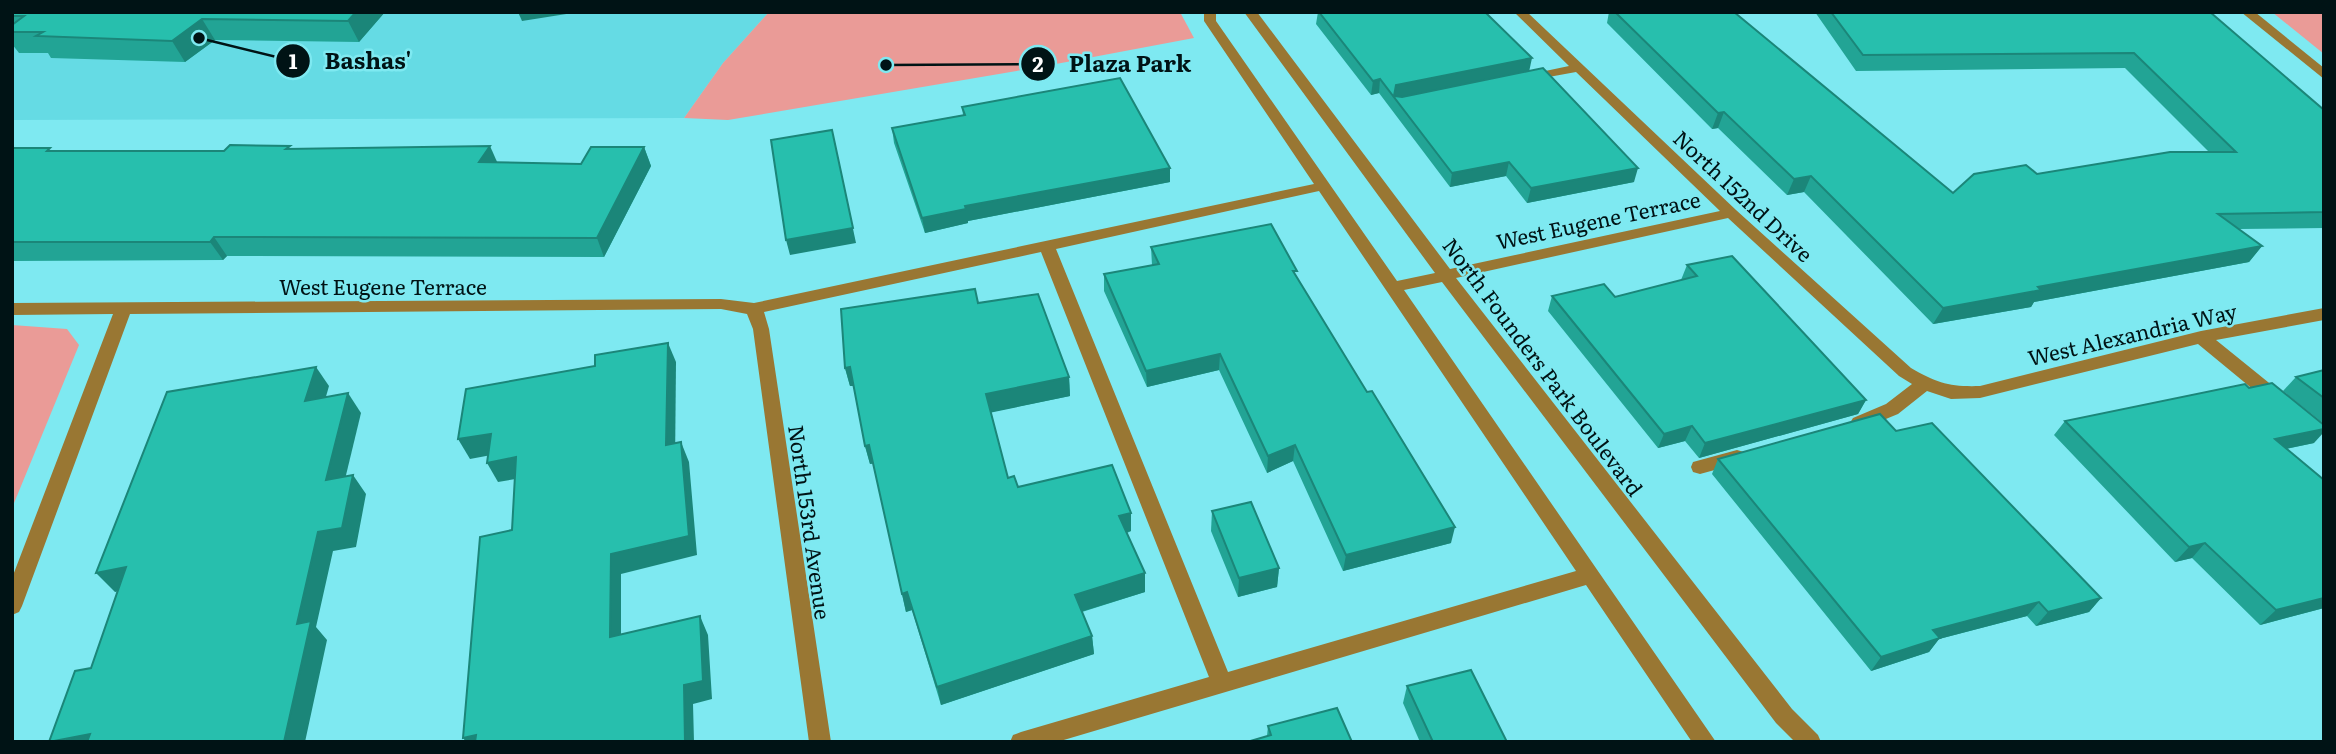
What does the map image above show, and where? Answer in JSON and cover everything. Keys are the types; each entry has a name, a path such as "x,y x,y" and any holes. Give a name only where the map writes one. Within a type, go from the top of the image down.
{"street":[{"path":"1210,12 1210,21 1705,742"},
{"name":"North Founders Park Boulevard","path":"1250,12 1446,276 1784,716 1810,742"},
{"name":"North 152nd Drive","path":"1520,12 1731,213 1905,372 1925,384 1951,393"},
{"path":"2247,12 2324,75"},
{"path":"1513,81 1577,68"},
{"path":"754,309 1323,186"},
{"name":"West Eugene Terrace","path":"1393,287 1731,213"},
{"path":"1047,246 1222,683"},
{"name":"West Eugene Terrace","path":"12,309 722,304 754,309"},
{"name":"North 153rd Avenue","path":"754,309 763,343 820,742"},
{"path":"12,606 124,310"},
{"name":"West Alexandria Way","path":"1951,393 1990,390 2201,337 2324,314"},
{"path":"2201,337 2293,412"},
{"path":"1848,426 1892,409 1925,384"},
{"path":"1700,467 1754,453"},
{"path":"1021,742 1589,576"}],"shaded area":[{"path":"12,12 769,12 723,63 684,118 12,120"},
{"path":"769,12 1180,12 1194,38 728,120 684,118 723,63"},
{"path":"2272,12 2324,12 2324,54"},
{"path":"12,325 67,329 79,345 12,508"}],"building":[{"path":"12,12 356,12 348,21 202,19 172,41 36,36 43,32 12,32 12,25 24,16 12,16"},
{"path":"1319,12 1485,12 1532,58 1396,85 1394,96 1402,97 1543,68 1638,168 1531,188 1509,162 1452,173 1380,79 1373,81"},
{"path":"1615,12 1734,12 1953,193 1974,174 2026,165 2037,174 2170,152 2236,152 2134,53 1863,55 1831,12 2210,12 2324,110 2324,212 2218,214 2262,246 2038,287 2041,290 1943,308 1811,176 1794,179 1724,112 1718,113"},
{"path":"1120,78 1170,168 965,206 966,209 922,218 892,128 965,115 962,107"},
{"path":"832,130 853,228 786,240 771,140"},
{"path":"230,145 290,146 286,149 490,146 479,162 581,164 591,147 644,147 597,238 214,237 210,242 12,242 12,148 50,148 47,151 224,151"},
{"path":"1271,224 1297,271 1293,271 1367,392 1372,391 1455,527 1346,555 1295,445 1268,456 1220,354 1146,371 1104,274 1159,264 1151,247"},
{"path":"1732,256 1866,400 1705,443 1692,426 1664,434 1552,296 1604,284 1615,297 1697,276 1687,265"},
{"path":"975,289 978,303 1038,294 1069,377 986,394 1008,478 1014,476 1018,487 1112,465 1131,513 1119,516 1145,573 1075,595 1092,636 937,687 907,592 902,594 869,445 865,446 850,367 845,368 841,309"},
{"path":"668,343 666,445 681,442 689,536 611,554 610,637 700,616 703,681 684,685 685,742 475,742 476,735 463,738 480,537 512,530 516,457 487,463 491,434 458,439 466,389 595,366 595,355"},
{"path":"316,367 305,401 348,393 326,480 353,475 342,528 318,532 297,624 311,621 284,742 87,742 90,734 49,742 75,671 91,668 126,567 96,573 167,392"},
{"path":"2324,370 2324,398 2296,377"},
{"path":"2272,383 2324,425 2324,429 2275,439 2324,480 2324,598 2276,610 2205,543 2189,547 2065,421 2245,384 2249,388"},
{"path":"1880,414 1896,431 1932,423 2101,598 2048,612 2039,602 1933,630 1940,638 1881,657 1718,459"},
{"path":"1251,502 1279,568 1239,578 1212,511"},
{"path":"1471,670 1507,742 1433,742 1407,686"},
{"path":"1337,708 1352,742 1247,742 1271,735 1268,726"}],"place":[{"name":"Bashas'","path":"199,38"},
{"name":"Plaza Park","path":"886,65"}]}
